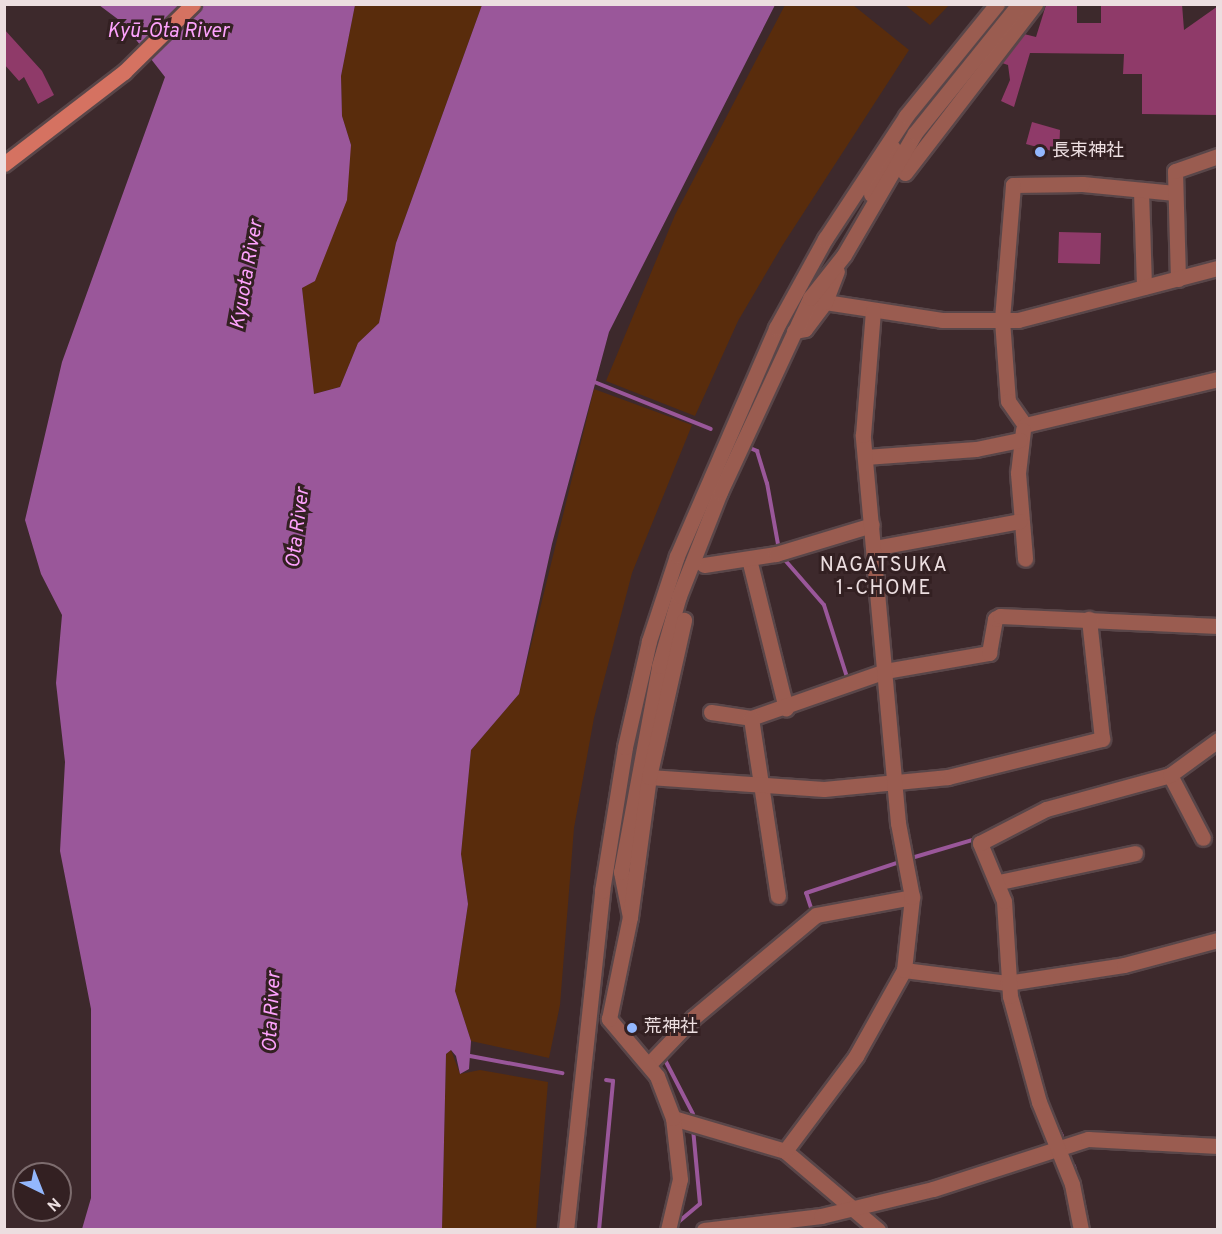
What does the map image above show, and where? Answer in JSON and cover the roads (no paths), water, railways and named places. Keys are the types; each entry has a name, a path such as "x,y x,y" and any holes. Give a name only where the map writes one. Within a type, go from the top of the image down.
{"street":[{"path":"4,164 141,56 193,4"},
{"path":"566,1230 602,891 649,641 677,556 776,328 825,239 906,116 997,4"},
{"path":"630,917 621,872 659,666 679,596 716,502 810,298 844,255 915,133 964,68 1019,4"},
{"path":"891,194 949,112 1035,4"},
{"path":"915,133 949,112 964,68"},
{"path":"794,331 805,329 825,302 906,116"},
{"path":"1178,279 1175,171 1218,156"},
{"path":"1025,558 1020,521 1023,432 1008,401 1002,320 1013,185 1082,184 1175,193"},
{"path":"1141,191 1144,288"},
{"path":"825,302 942,320 1002,320 1144,288 1218,268"},
{"path":"785,1151 856,1056 904,970 912,897 894,782 865,457 873,310"},
{"path":"865,457 976,449 1023,432 1218,379"},
{"path":"874,548 1020,521"},
{"path":"704,565 749,558 872,525"},
{"path":"749,558 786,708"},
{"path":"711,712 751,718 786,708 885,671 989,653 994,650 994,620 1000,616 1218,626"},
{"path":"649,777 762,787 824,789 975,772 1102,739 1089,619"},
{"path":"668,1230 680,1179 673,1118 649,1064 609,1018 630,917 649,777 684,620"},
{"path":"751,718 778,896"},
{"path":"1082,1230 1059,1145 1038,1102 1007,983 999,882 980,843 1046,809 1170,775 1218,740"},
{"path":"1170,775 1203,838"},
{"path":"999,882 1135,853"},
{"path":"649,1064 693,1018 816,915 912,897"},
{"path":"904,970 1007,983 1124,965 1218,940"},
{"path":"673,1118 785,1151 878,1230"},
{"path":"704,1230 854,1208 933,1189 1059,1145 1088,1139 1218,1146"}],"water":[{"path":"99,5 355,5 341,76 342,116 351,145 347,200 315,281 302,288 314,394 340,387 358,343 379,323 396,243 482,5 775,5 609,332 552,544 519,694 471,750 461,854 468,904 455,991 471,1041 469,1069 460,1074 456,1056 451,1050 446,1054 442,1229 82,1229 91,1198 91,1009 60,851 65,762 56,683 62,615 41,574 25,520 62,362 165,77 123,23"}],"waterway":[{"path":"592,381 711,429"},
{"path":"750,448 757,451 767,483 779,550"},
{"path":"784,559 824,605 848,680"},
{"path":"908,859 976,839"},
{"path":"813,914 806,893 900,862"},
{"path":"470,1056 562,1073"},
{"path":"664,1058 693,1114"},
{"path":"599,1230 613,1081 606,1080"},
{"path":"1057,1126 1062,1136"},
{"path":"676,1224 700,1204 693,1128"},
{"path":"1074,1166 1088,1229"}],"place":[{"name":"長束神社","path":"1040,152"},
{"name":"荒神社","path":"632,1028"}],"district":[{"name":"NAGATSUKA 1-CHOME","path":"884,578"}],"water label":[{"name":"Kyū-Ōta River","path":"168,32"},
{"name":"Kyuota River","path":"248,275"},
{"name":"Ota River","path":"299,528"},
{"name":"Ota River","path":"273,1012"}]}
